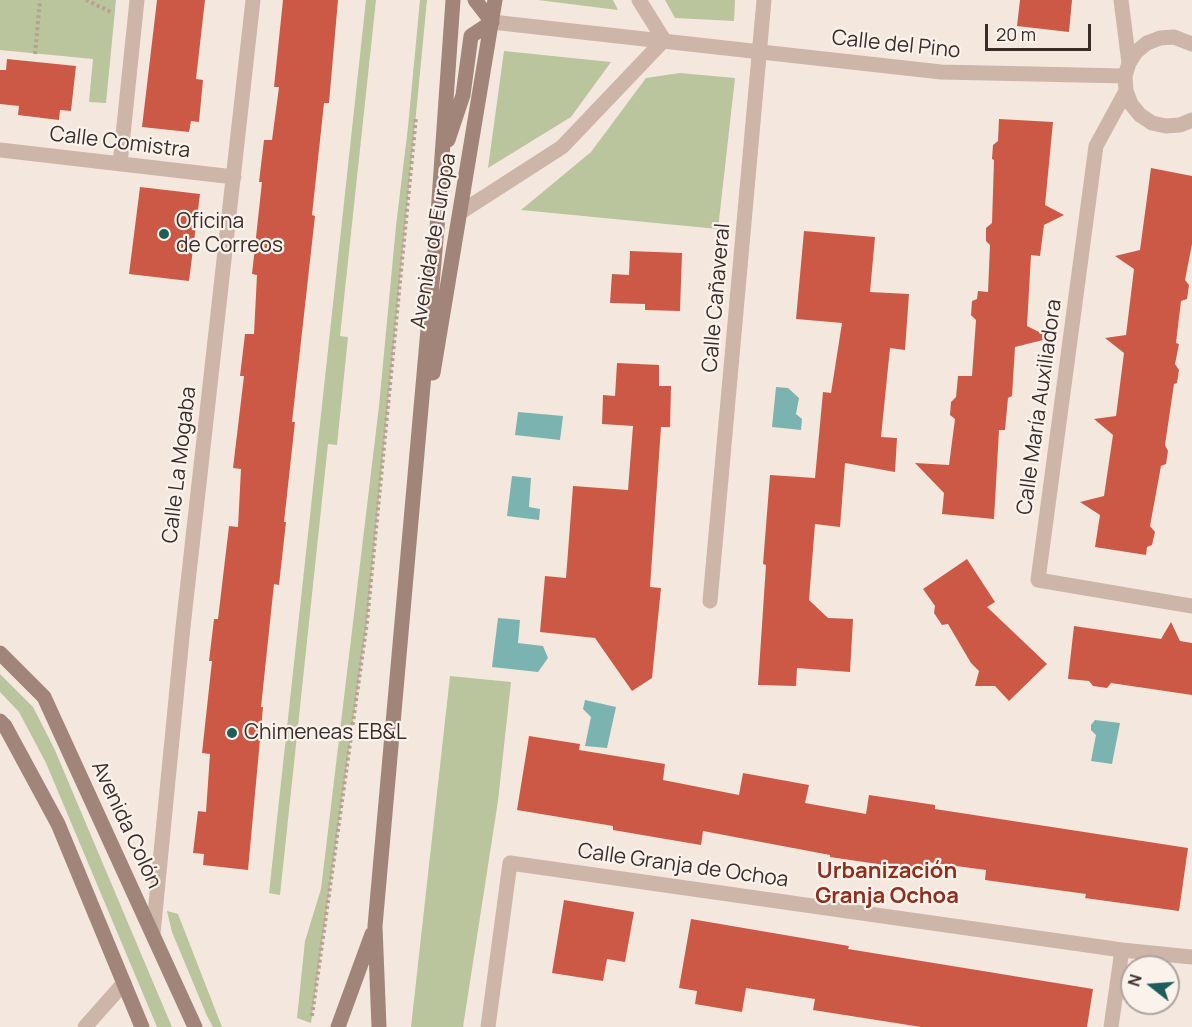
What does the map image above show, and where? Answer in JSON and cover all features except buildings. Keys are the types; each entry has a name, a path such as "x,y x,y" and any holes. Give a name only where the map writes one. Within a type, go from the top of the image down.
{"main road":[{"name":"Avenida de Europa","path":"378,1027 375,926 437,228 453,0"},
{"path":"441,160 463,95 471,36 492,22 475,0"},
{"name":"Avenida de Europa","path":"414,489 495,0"},
{"name":"Avenida Colón","path":"0,653 44,697 195,1027"},
{"path":"2,726 58,824 142,1027"},
{"name":"Avenida de Europa","path":"346,1027 375,926"},
{"path":"338,1027 375,926"}],"street":[{"path":"120,164 137,0"},
{"name":"Calle La Mogaba","path":"153,934 183,627 254,0"},
{"path":"460,212 562,147 664,40 639,0"},
{"name":"Calle Cañaveral","path":"710,601 764,0"},
{"path":"1121,0 1126,77 1131,104 1140,115 1152,123 1173,126 1192,120"},
{"name":"Calle del Pino","path":"492,22 941,72 1126,77"},
{"path":"1126,77 1136,52 1147,43 1160,38 1174,37 1192,44"},
{"name":"Calle María Auxiliadora","path":"1126,77 1096,146 1038,580 1192,606"},
{"name":"Calle Comistra","path":"0,150 234,177"},
{"name":"Calle Granja de Ochoa","path":"488,1027 510,863 1122,950 1192,957"},
{"path":"1111,1027 1122,950"},
{"path":"85,1027 124,983"}],"path":[{"path":"35,54 40,0"},
{"path":"311,1023 367,622 416,113"}],"green space":[{"path":"0,0 116,0 106,103 89,102 93,59 0,50"},
{"path":"366,0 376,0 340,336 348,337 337,445 328,444 280,895 269,893"},
{"path":"420,0 427,0 367,622 311,1023 297,1018 305,941 321,889 379,406"},
{"path":"538,0 613,0 618,10"},
{"path":"665,0 735,0 734,21 675,18"},
{"path":"504,51 611,62 571,117 488,168"},
{"path":"680,73 735,78 718,229 521,210 591,152 646,78"},
{"path":"0,674 33,707 54,748 172,1027 157,1027 46,763 19,712 0,692"},
{"path":"450,676 511,682 498,801 463,1027 411,1027"},
{"path":"167,911 178,914 222,1027 213,1027 207,1016 172,932"}],"water":[{"path":"776,387 788,388 799,398 796,414 802,419 801,430 772,427"},
{"path":"518,412 563,416 560,440 515,435"},
{"path":"512,476 531,478 529,507 540,509 539,520 507,516"},
{"path":"498,618 520,620 518,643 543,646 548,658 538,672 492,667"},
{"path":"585,700 616,707 607,748 585,746 591,717 583,709"},
{"path":"1095,720 1120,723 1112,764 1091,761 1096,735 1091,730 1091,725"}],"place":[{"name":"Oficina de Correos","path":"164,234"},
{"name":"Chimeneas EB&L","path":"232,733"}],"district":[{"name":"Urbanización Granja Ochoa","path":"887,884"}]}
